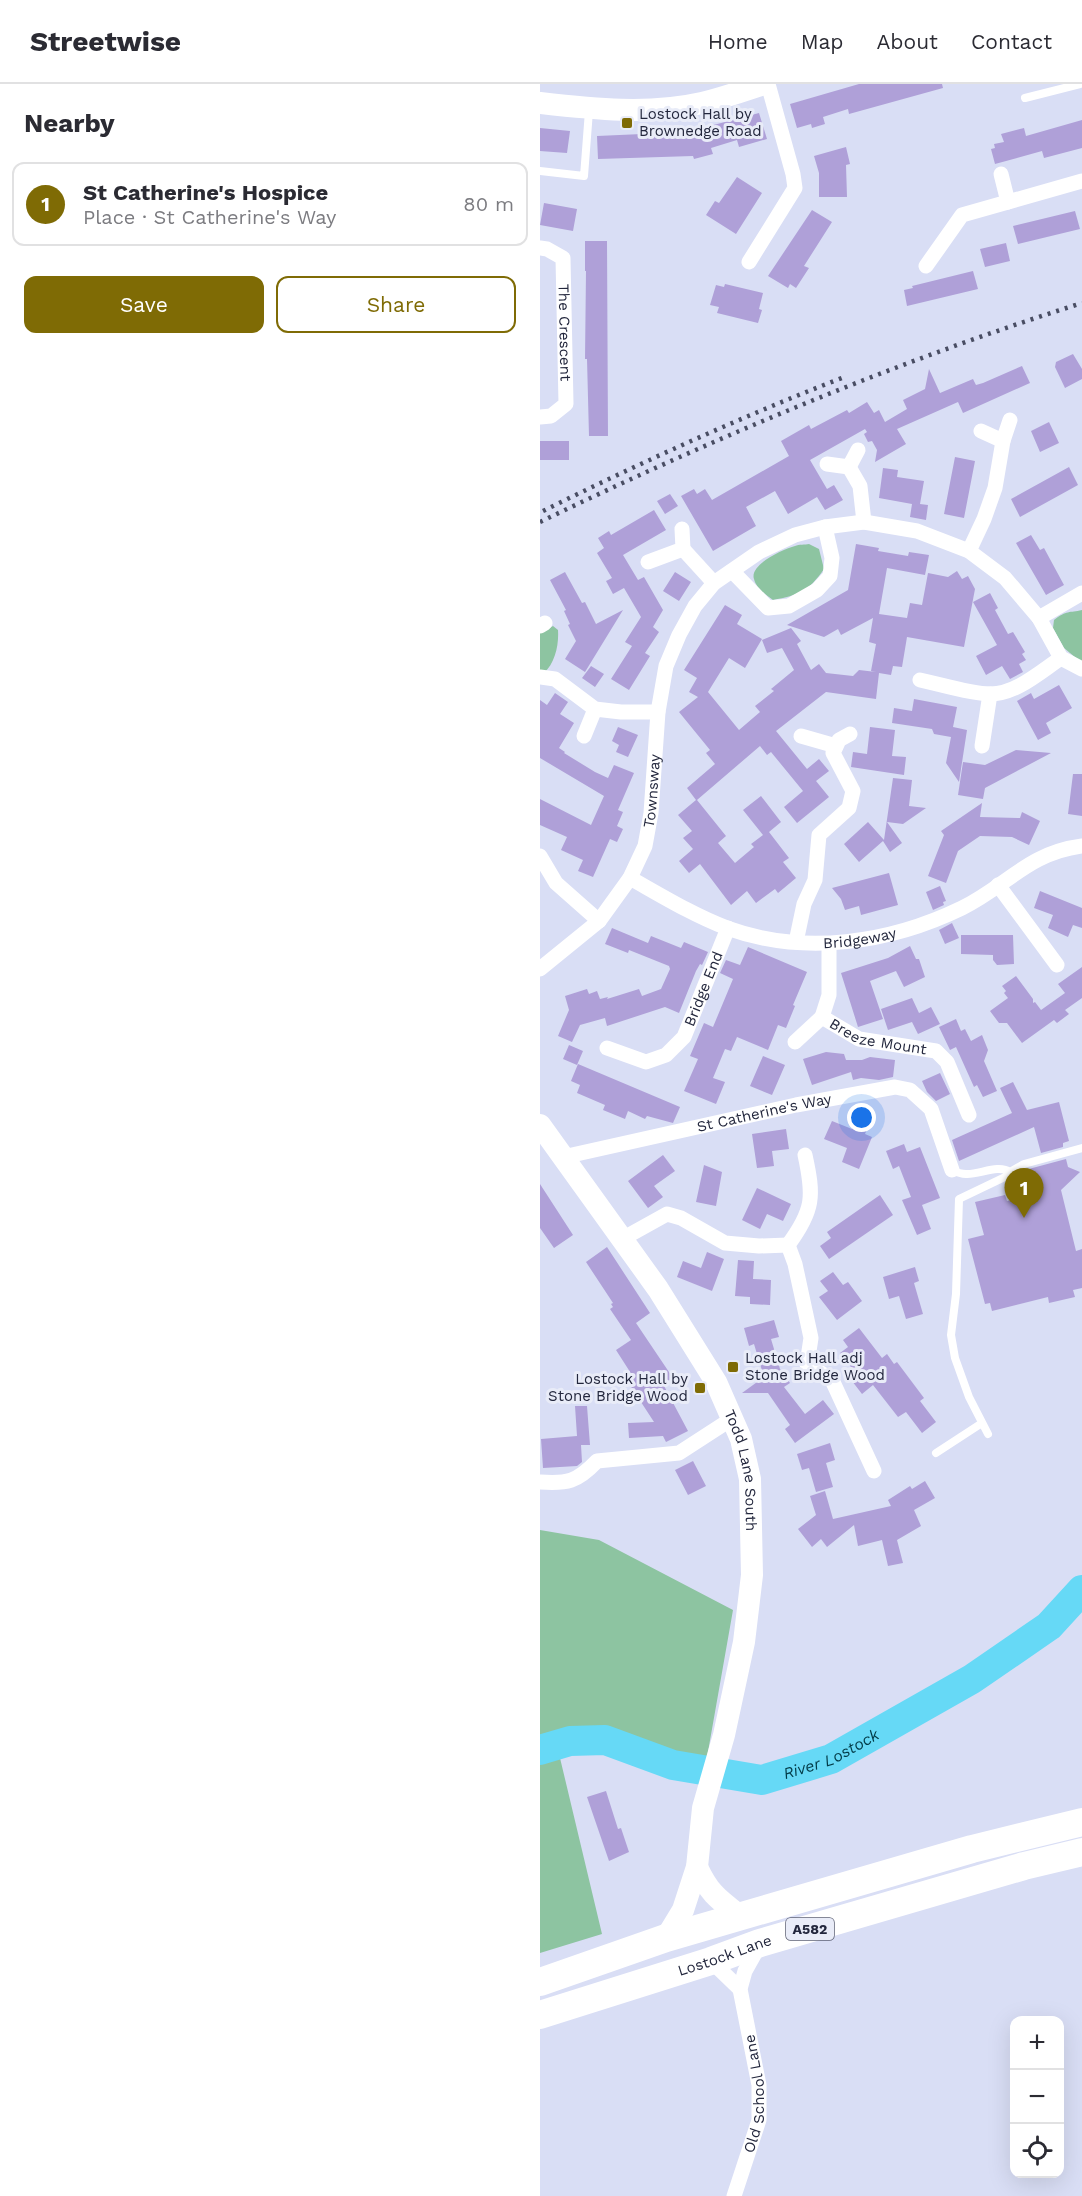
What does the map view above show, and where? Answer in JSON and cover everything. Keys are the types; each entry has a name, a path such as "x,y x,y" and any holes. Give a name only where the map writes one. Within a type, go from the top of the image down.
{"highway":[{"name":"A582","path":"540,1982 666,1938 740,1916 972,1849 1082,1822"},
{"name":"Lostock Lane","path":"540,2015 711,1961 760,1943 1024,1866 1082,1852"}],"street":[{"path":"540,103 589,109 672,108 701,103 766,84 795,188 749,262"},
{"path":"1001,174 1008,202"},
{"path":"926,266 962,215 1082,181"},
{"name":"The Crescent","path":"540,248 547,249 563,258 566,404 551,416 540,417"},
{"path":"969,550 984,519 995,488 1003,441 1010,420"},
{"path":"981,431 1003,441"},
{"path":"849,466 858,450"},
{"path":"827,464 849,466"},
{"path":"849,466 860,486 864,522"},
{"name":"Townsway","path":"540,969 599,921 630,878 645,846 651,813 658,712 666,666 695,606 714,584 759,552 795,535 825,527 864,522 917,531 969,550 1005,578 1039,618 1061,658"},
{"path":"732,571 768,608 789,606 817,591 830,576 832,558 825,527"},
{"path":"682,529 683,549 714,584"},
{"path":"648,561 683,549"},
{"path":"1039,618 1082,593"},
{"path":"920,680 990,694 1010,690 1028,681 1061,658 1082,669"},
{"path":"540,677 555,679 595,709 658,712"},
{"path":"982,746 990,694"},
{"path":"584,736 595,709"},
{"path":"796,942 804,904 815,880 819,835 849,808 854,791 833,753 839,740 850,734"},
{"path":"801,736 836,746"},
{"name":"Bridgeway","path":"630,878 676,905 728,928 796,942 829,944 906,931 963,907 1032,861 1066,848 1082,846"},
{"path":"540,856 556,883 599,921"},
{"path":"998,885 1057,965"},
{"name":"Bridge End","path":"607,1048 646,1062 666,1055 684,1037 728,928"},
{"name":"Breeze Mount","path":"795,1042 822,1017 829,995 829,944"},
{"name":"Breeze Mount","path":"822,1017 859,1039 936,1051 947,1062 969,1115"},
{"name":"St Catherine's Way","path":"563,1157 796,1105 895,1088 909,1090 931,1109 952,1170"},
{"name":"Todd Lane South","path":"540,1125 658,1289 716,1382 733,1418 746,1455 750,1479 752,1575 744,1642 720,1749 703,1809 697,1867 683,1910 666,1938"},
{"path":"788,1245 802,1225 812,1200 811,1181 805,1155"},
{"path":"622,1239 668,1214 681,1218 725,1244 788,1245"},
{"path":"788,1245 795,1264 811,1338 807,1364 832,1380 874,1472"},
{"path":"540,1482 570,1482 586,1473 597,1461 679,1453 733,1418"},
{"path":"697,1867 712,1894 740,1916"},
{"path":"711,1961 740,1989 745,1971 760,1943"},
{"name":"Old School Lane","path":"734,2196 759,2120 760,2106 759,2085 740,1989"}],"lane":[{"path":"1025,98 1080,84"},
{"path":"540,171 584,176 589,109"},
{"path":"988,1434 969,1397 955,1358 951,1335 956,1293 959,1199 1007,1176 1024,1164 1082,1148"},
{"path":"952,1170 968,1174 1006,1169 1010,1172"},
{"path":"936,1453 982,1423"}],"green space":[{"path":"809,544 819,549 824,569 813,582 803,591 790,596 773,600 764,594 754,579 757,568 775,554 798,545"},
{"path":"1082,610 1082,663 1064,648 1053,628 1054,620 1058,617 1068,612"},
{"path":"553,626 558,630 556,653 548,669 540,673 540,633"},
{"path":"540,1530 599,1540 733,1610 706,1763 644,1748 614,1736 587,1731 555,1737 602,1934 540,1953"}],"building":[{"path":"859,84 942,84 943,88 849,114 848,109 823,117 825,124 812,128 811,124 797,128 790,104"},
{"path":"759,113 767,139 739,147 737,140 711,148 713,154 694,159 693,156 598,159 597,136 687,132"},
{"path":"1082,120 1082,148 1044,158 1042,151 995,164 991,149 995,148 994,144 1004,142 1001,134 1024,128 1026,136"},
{"path":"540,128 570,131 567,153 540,151"},
{"path":"846,147 850,164 846,165 847,197 819,197 819,173 814,156"},
{"path":"737,177 762,193 736,234 706,215 715,201 719,203"},
{"path":"544,203 577,209 573,231 540,225"},
{"path":"812,210 832,222 804,266 809,268 796,288 790,284 788,288 768,276"},
{"path":"1075,211 1080,229 1018,244 1013,226"},
{"path":"585,241 607,241 608,436 589,436 587,359 585,359"},
{"path":"1006,243 1010,261 985,267 980,249"},
{"path":"973,271 978,289 907,306 904,290"},
{"path":"725,284 763,293 759,309 762,310 758,323 717,313 719,307 710,305 716,285 724,287"},
{"path":"1073,354 1082,369 1082,379 1065,388 1055,367 1056,362"},
{"path":"1022,366 1030,383 963,413 958,402 897,429 906,444 875,462 877,450 872,441 868,442 864,434 867,432 865,429 810,460 827,489 834,485 843,500 825,510 817,497 788,514 775,491 746,507 756,526 713,551 681,496 694,489 697,494 705,489 712,500 789,456 781,441 809,425 811,429 847,410 849,413 867,402 874,413 879,410 885,422 907,409 903,400 925,389 929,369 940,393 973,379 976,385 983,383"},
{"path":"1049,422 1059,443 1040,452 1031,431"},
{"path":"540,441 569,441 569,460 540,460"},
{"path":"955,457 975,461 964,518 944,514"},
{"path":"1069,467 1078,485 1020,517 1011,499"},
{"path":"883,468 898,470 897,477 924,481 920,504 928,505 926,520 910,517 912,504 879,498"},
{"path":"670,494 678,506 665,514 657,501"},
{"path":"654,510 666,530 623,555 638,580 644,577 663,610 653,627 659,632 645,653 650,656 629,690 611,679 632,646 625,642 641,617 624,588 613,594 606,581 612,578 597,553 604,548 598,538 609,531 611,535"},
{"path":"1031,535 1040,550 1044,548 1064,585 1046,595 1016,543"},
{"path":"856,544 879,548 878,551 908,556 909,552 929,555 925,575 887,568 879,614 907,618 910,603 922,605 928,573 948,577 957,571 962,579 968,576 975,589 964,647 907,637 902,667 893,666 891,675 879,673 876,699 826,692 776,731 807,769 819,759 829,771 816,781 829,797 797,823 784,807 803,791 771,752 767,755 760,746 697,800 726,836 718,843 735,863 754,847 751,844 763,835 743,810 761,796 781,822 769,832 789,858 783,862 796,878 778,893 775,889 756,903 747,891 731,905 700,864 689,873 679,861 693,849 683,838 692,831 678,815 696,800 687,788 715,764 706,753 710,750 679,712 698,697 689,692 697,678 684,670 725,605 742,615 737,624 762,639 745,668 729,658 708,692 739,730 760,712 755,706 774,691 771,689 794,670 782,648 767,653 762,640 791,628 801,641 797,644 811,670 819,664 826,673 853,676 859,670 876,672 871,671 876,644 869,642 873,618 841,635 838,629 824,637 787,625 848,590"},
{"path":"565,572 582,603 585,602 596,624 623,610 585,672 565,659 576,641 568,625 570,624 564,611 566,610 550,580"},
{"path":"675,572 691,582 679,601 663,591"},
{"path":"990,593 998,608 995,610 1008,634 1013,632 1025,652 1022,654 1026,660 1019,664 1023,672 1010,679 1002,666 986,675 976,656 997,645 973,602"},
{"path":"591,666 604,674 595,687 582,678"},
{"path":"1059,685 1072,708 1046,723 1051,733 1038,740 1017,701 1031,693 1034,699"},
{"path":"555,693 568,702 560,714 574,723 559,748 608,778 614,765 634,773 618,810 623,812 617,826 623,829 617,842 610,839 593,877 578,871 583,860 561,850 567,837 540,825 540,799 591,825 604,796 540,758 540,700 547,705"},
{"path":"914,699 957,707 953,727 967,730 959,782 946,763 951,737 934,734 932,729 892,723 894,708 912,711"},
{"path":"618,727 638,735 628,757 616,752 619,745 612,741"},
{"path":"870,727 895,730 892,756 906,757 904,775 851,767 853,752 867,754"},
{"path":"1016,750 1051,753 985,788 983,799 958,795 963,762 985,765"},
{"path":"1073,774 1082,774 1082,816 1068,814"},
{"path":"893,778 912,780 909,806 926,808 903,824 887,822 902,843 890,852 883,841 859,862 844,844 868,822 884,840"},
{"path":"982,803 980,817 1020,818 1022,812 1040,821 1029,845 1012,837 980,836 958,851 946,883 928,876 944,835 941,831"},
{"path":"889,873 898,905 861,915 859,906 845,910 841,899 832,888"},
{"path":"940,886 946,901 943,902 944,905 933,910 926,892"},
{"path":"1040,891 1082,908 1082,928 1073,925 1068,937 1048,928 1053,915 1034,908"},
{"path":"952,923 959,938 945,944 939,930"},
{"path":"612,928 648,943 651,936 681,948 684,942 708,952 702,965 700,964 696,971 679,1013 665,1007 607,1026 605,1018 580,1025 572,1042 558,1036 569,1010 565,996 587,989 589,994 597,991 600,999 608,997 607,999 639,989 642,996 661,989 670,969 669,966 629,950 628,953 605,944"},
{"path":"961,935 1013,935 1014,964 997,965 993,960 993,955 961,954"},
{"path":"910,946 916,959 919,959 925,977 904,987 896,971 870,981 883,1019 858,1027 841,973 888,958"},
{"path":"748,947 807,972 786,1028 778,1025 768,1050 737,1037 731,1051 725,1049 713,1078 725,1082 716,1104 684,1091 698,1059 690,1056 704,1023 713,1027 733,979 720,973 726,960 740,965"},
{"path":"1082,967 1082,998 1065,1010 1069,1014 1057,1023 1054,1020 1022,1043 1007,1023 999,1023 990,1011 1008,998 1002,986 1016,976 1033,999 1033,1003 1035,1002 1041,1010 1065,993 1058,984"},
{"path":"912,998 919,1013 931,1007 940,1024 918,1034 912,1022 888,1030 881,1009"},
{"path":"956,1019 961,1031 965,1029 971,1041 982,1035 988,1050 984,1061 997,1091 983,1097 977,1085 974,1087 956,1047 950,1050 939,1027"},
{"path":"569,1045 583,1051 577,1065 563,1059"},
{"path":"826,1052 844,1054 846,1060 862,1060 870,1057 895,1060 893,1077 879,1080 861,1078 853,1080 851,1072 812,1085 803,1059"},
{"path":"763,1056 785,1065 772,1095 750,1086"},
{"path":"578,1064 680,1107 673,1123 647,1116 645,1119 628,1111 625,1119 603,1110 605,1105 577,1093 580,1085 571,1081"},
{"path":"940,1073 950,1094 936,1101 927,1092 922,1081"},
{"path":"1013,1082 1027,1110 1059,1102 1069,1141 1063,1143 1063,1147 1041,1153 1034,1127 959,1161 952,1140 1012,1113 1000,1088"},
{"path":"832,1121 852,1129 855,1122 868,1127 865,1134 872,1137 859,1169 842,1162 847,1148 824,1139"},
{"path":"786,1129 789,1149 772,1151 774,1166 757,1168 752,1134"},
{"path":"904,1144 907,1152 920,1147 940,1198 922,1205 931,1229 917,1235 902,1200 911,1197 899,1166 893,1169 886,1151"},
{"path":"663,1155 675,1171 654,1186 663,1197 648,1208 628,1181"},
{"path":"1066,1159 1068,1167 1080,1172 1061,1190 1076,1251 1082,1249 1082,1288 1073,1290 1075,1297 1049,1303 1048,1297 992,1311 990,1303 985,1304 968,1239 984,1235 975,1202 1005,1195 1007,1201 1032,1195 1025,1170"},
{"path":"704,1165 722,1172 716,1206 696,1202"},
{"path":"540,1184 573,1235 554,1248 540,1228"},
{"path":"757,1188 791,1204 783,1221 767,1214 760,1229 742,1220"},
{"path":"880,1195 893,1215 829,1259 820,1246 831,1238 827,1232"},
{"path":"607,1247 650,1313 636,1323 673,1378 663,1384 688,1431 666,1442 663,1436 629,1438 628,1423 654,1422 626,1379 632,1375 616,1350 631,1340 610,1309 613,1303 586,1262"},
{"path":"707,1252 724,1259 712,1291 677,1277 683,1261 701,1268"},
{"path":"738,1260 754,1261 753,1279 771,1280 770,1305 750,1304 750,1297 735,1296"},
{"path":"915,1267 919,1281 914,1283 923,1314 906,1319 899,1296 889,1299 883,1277"},
{"path":"833,1272 843,1285 848,1282 862,1301 837,1320 819,1297 828,1291 820,1281"},
{"path":"774,1320 779,1337 771,1339 780,1369 790,1383 784,1387 805,1414 823,1400 834,1414 795,1443 785,1429 790,1425 768,1393 742,1393 764,1377 754,1344 749,1346 744,1328"},
{"path":"859,1328 882,1358 887,1354 894,1364 897,1362 924,1398 920,1401 936,1422 922,1433 906,1412 898,1417 873,1385 862,1394 852,1381 858,1376 840,1353 848,1347 843,1340"},
{"path":"575,1406 587,1406 590,1445 581,1445 582,1462 577,1466 543,1468 541,1439 577,1436"},
{"path":"830,1443 835,1460 826,1463 833,1487 816,1492 809,1468 802,1470 797,1454"},
{"path":"693,1461 706,1486 688,1495 675,1470"},
{"path":"925,1481 935,1498 914,1510 921,1526 897,1540 903,1563 888,1566 882,1540 858,1546 854,1525 827,1547 821,1539 812,1547 798,1529 816,1515 810,1496 825,1491 833,1519 891,1506 888,1500 910,1486 912,1489"},
{"path":"606,1791 618,1829 621,1828 629,1852 609,1861 587,1797"}],"waterway":[{"name":"River Lostock","path":"540,1750 570,1741 605,1740 673,1765 762,1780 831,1759 972,1679 1049,1626 1082,1590"}],"railway":[{"path":"540,522 673,460 807,403 943,350 1082,303"},
{"path":"543,511 693,440 847,376"}],"place":[{"name":"Lostock Hall by Brownedge Road","path":"627,123"},
{"name":"St Catherine's Hospice","path":"1024,1218"},
{"name":"Lostock Hall adj Stone Bridge Wood","path":"733,1367"},
{"name":"Lostock Hall by Stone Bridge Wood","path":"700,1388"}]}
